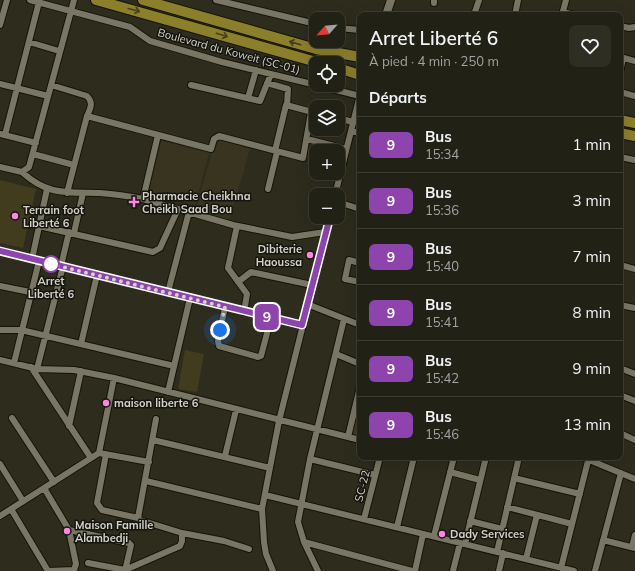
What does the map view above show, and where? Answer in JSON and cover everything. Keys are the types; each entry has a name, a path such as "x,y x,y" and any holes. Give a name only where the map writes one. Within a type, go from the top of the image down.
{"main road":[{"path":"96,0 309,60"},
{"path":"143,0 316,49 357,56"},
{"path":"345,70 357,74"},
{"path":"623,121 635,123"},
{"path":"623,134 635,136"}],"street":[{"path":"0,25 7,0"},
{"name":"Boulevard du Koweit (SC-01)","path":"30,0 130,27 150,41 309,83"},
{"path":"22,172 29,167 33,154 59,51 74,0"},
{"path":"216,0 309,22"},
{"path":"387,12 391,0"},
{"path":"475,12 479,0"},
{"path":"516,12 518,0"},
{"path":"563,12 566,0"},
{"path":"36,144 2,135 17,88 39,2"},
{"path":"623,27 635,27"},
{"path":"345,29 357,30"},
{"path":"29,42 59,51"},
{"path":"623,58 635,61"},
{"path":"248,98 256,70"},
{"path":"191,86 262,100 271,74"},
{"path":"0,84 48,96"},
{"path":"267,84 288,89 287,105 268,189"},
{"path":"51,85 87,96 92,104 87,116 67,193"},
{"name":"Boulevard du Koweit (SC-01)","path":"344,92 357,95"},
{"path":"623,93 635,96"},
{"path":"287,105 309,111"},
{"path":"337,188 357,107"},
{"path":"87,116 211,149 214,139 219,136 303,158 309,131"},
{"path":"345,120 353,122"},
{"path":"351,131 357,132"},
{"path":"143,199 158,135"},
{"path":"307,139 346,149"},
{"path":"33,154 74,166"},
{"path":"623,158 635,160"},
{"path":"0,167 22,172 33,182 47,189 67,193 113,194 143,199 236,226 292,237 325,232"},
{"path":"32,259 47,189"},
{"path":"34,368 47,336 62,266 83,193"},
{"path":"345,204 357,207"},
{"path":"38,226 153,252 160,248 178,209"},
{"path":"168,292 189,212"},
{"path":"273,571 266,554 262,509 279,421 328,224"},
{"path":"236,226 228,268 248,296 244,312"},
{"path":"0,251 302,325"},
{"path":"357,262 349,260 345,279 357,281"},
{"path":"14,363 38,261"},
{"path":"623,267 635,269"},
{"path":"238,282 251,272 312,285"},
{"path":"81,344 97,275"},
{"path":"0,286 30,292"},
{"path":"168,392 190,298"},
{"path":"307,304 357,325"},
{"path":"623,306 635,308"},
{"path":"225,307 218,341 219,346 258,357 262,356 271,318"},
{"path":"318,571 304,542 298,522 310,459 344,319"},
{"path":"0,330 22,330 174,366"},
{"path":"336,354 357,363"},
{"path":"0,360 34,368 81,371 114,378 279,421 357,440"},
{"path":"34,368 69,426 91,458"},
{"path":"623,369 635,374"},
{"path":"69,426 81,371"},
{"path":"99,453 114,378"},
{"path":"623,396 635,401"},
{"path":"225,456 236,410"},
{"path":"348,438 357,413"},
{"path":"12,418 54,482"},
{"path":"138,518 156,419"},
{"path":"623,434 635,440"},
{"path":"153,440 270,468"},
{"path":"0,516 99,453 149,462"},
{"path":"106,454 97,503 102,510 138,518 140,520 182,533 224,541 249,549"},
{"path":"310,459 375,475"},
{"name":"SC-22","path":"364,519 379,460"},
{"path":"397,527 413,460"},
{"path":"434,536 453,460"},
{"path":"453,571 470,521 485,460"},
{"path":"499,571 502,528 518,460"},
{"path":"561,568 588,460"},
{"path":"593,460 635,479"},
{"path":"1,466 23,501"},
{"path":"450,472 480,480"},
{"path":"595,571 621,473"},
{"path":"514,478 580,494"},
{"path":"146,480 262,509"},
{"path":"11,509 48,571 74,570 76,564 69,530 44,488"},
{"path":"265,494 574,571"},
{"path":"507,507 572,524"},
{"path":"526,559 537,515"},
{"path":"470,521 502,528"},
{"path":"69,530 129,543 131,546 125,571"},
{"path":"88,563 125,571 180,546 182,541 182,533"},
{"path":"304,542 413,571 423,534"},
{"path":"603,540 633,548 635,535"},
{"path":"384,571 386,564"}],"shaded area":[{"path":"216,139 250,149 229,221 195,211"},
{"path":"161,141 209,153 195,205 148,194"},
{"name":"Terrain foot Liberté 6","path":"0,180 36,189 23,248 0,243"},
{"path":"185,350 204,354 197,392 178,389"},
{"path":"357,412 357,438 350,436"}],"bus line":[{"name":"9","path":"0,251 302,325 327,224"}],"place":[{"name":"Pharmacie Cheikhna Cheikh Saad Bou","path":"134,202"},
{"name":"Terrain foot Liberté 6","path":"15,216"},
{"name":"Dibiterie Haoussa","path":"310,255"},
{"name":"Arret Liberté 6","path":"51,264"},
{"name":"maison liberte 6","path":"106,403"},
{"name":"Maison Famille Alambedji","path":"67,531"},
{"name":"Dady Services","path":"442,534"}],"route":[{"path":"51,264 50,263 225,307 220,330"}]}
